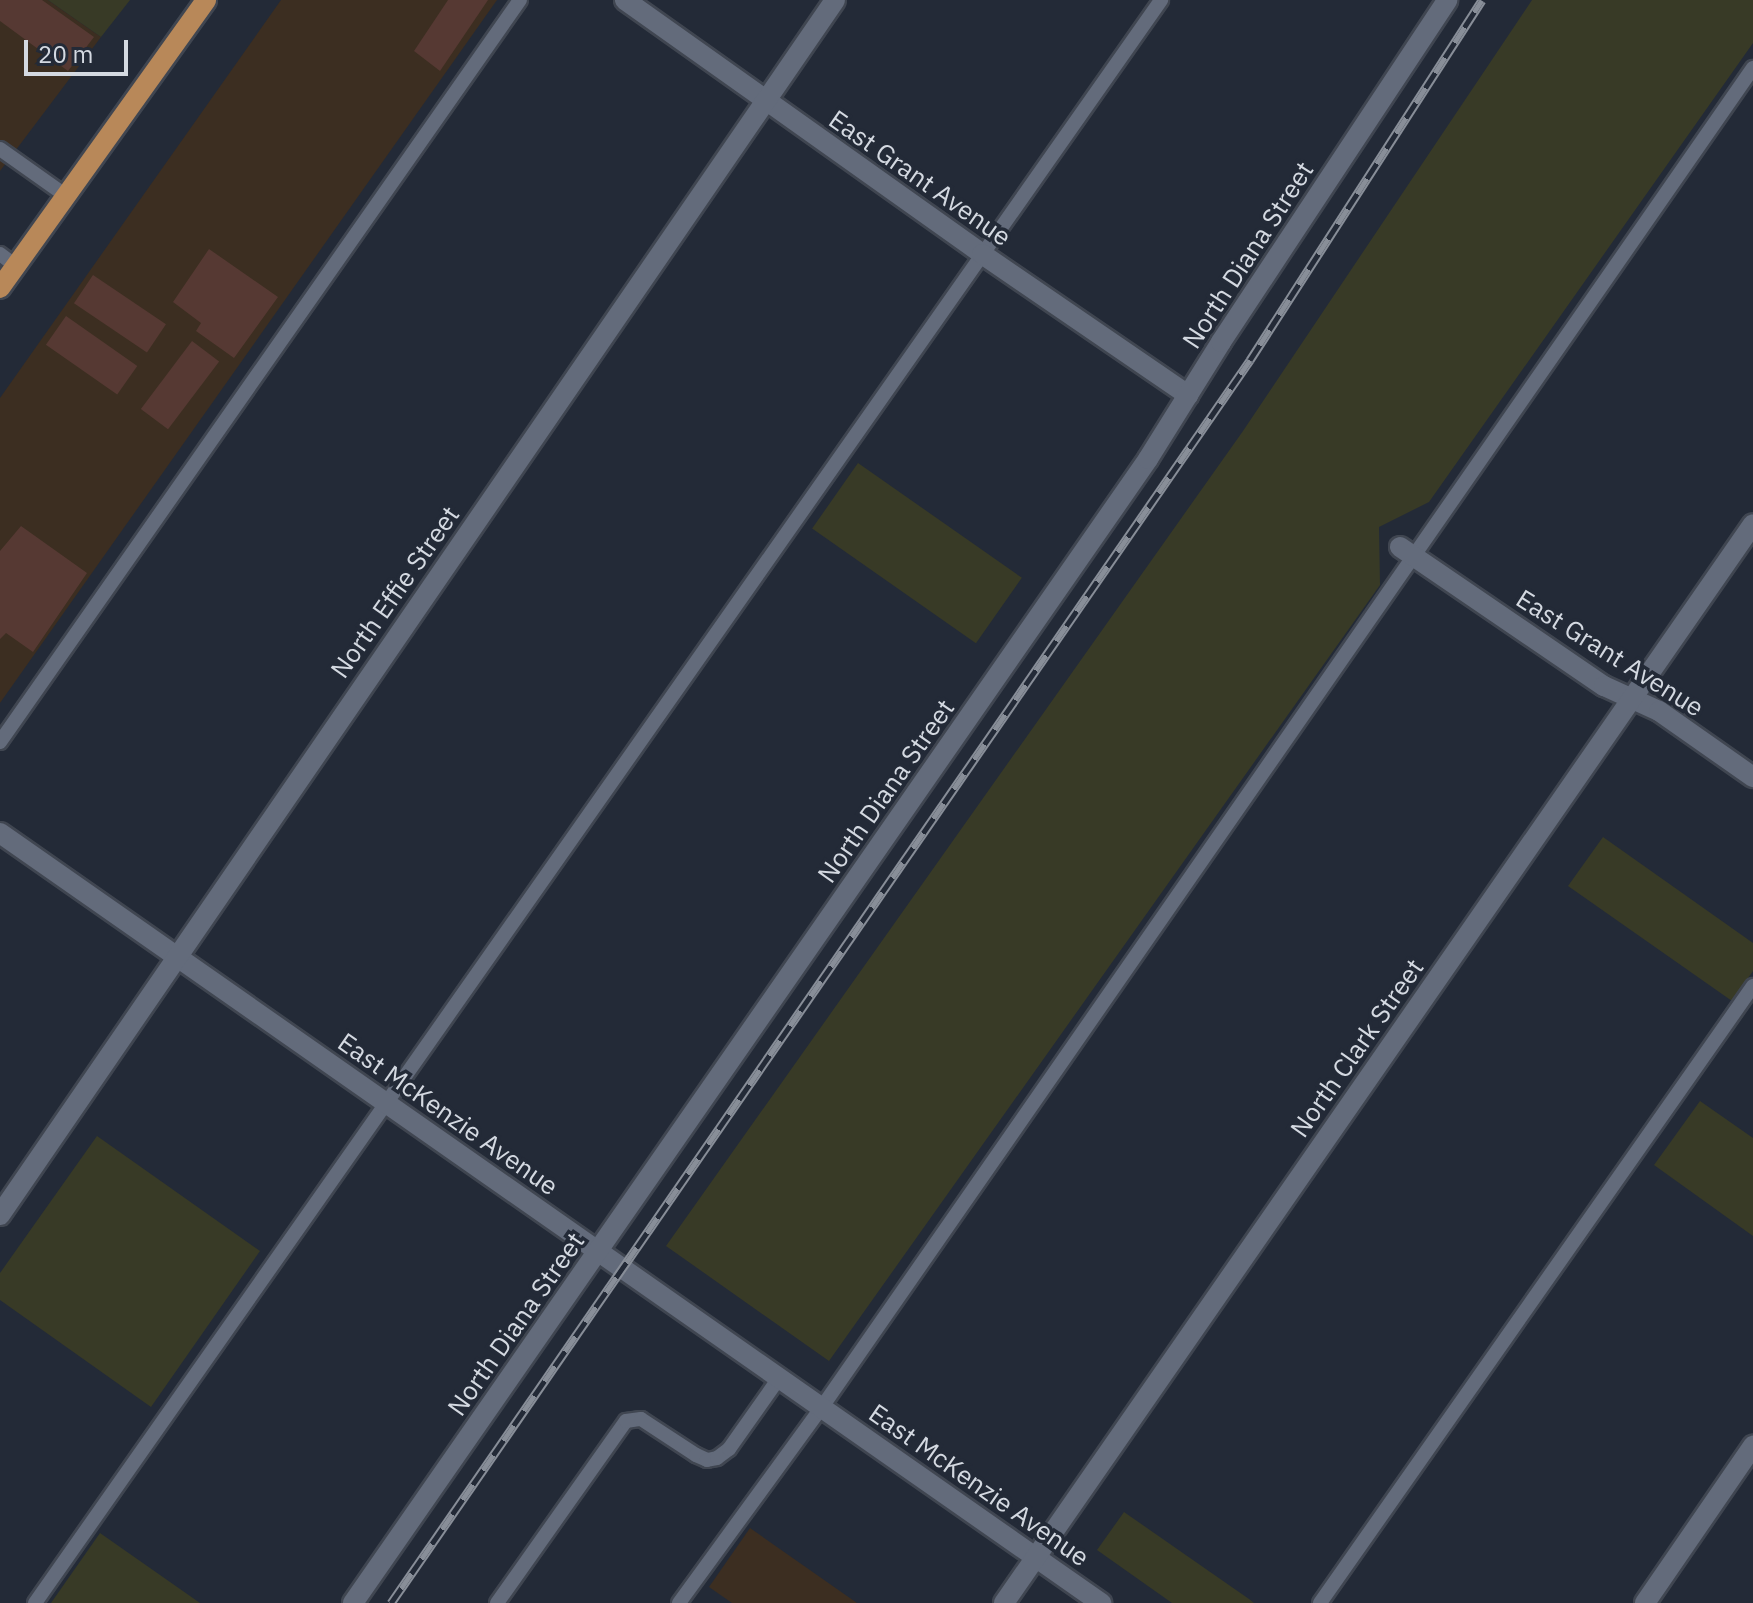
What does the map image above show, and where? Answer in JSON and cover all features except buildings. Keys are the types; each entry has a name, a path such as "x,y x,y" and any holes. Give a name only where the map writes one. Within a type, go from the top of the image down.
{"main road":[{"path":"0,288 8,260 65,195 206,0"}],"street":[{"name":"East Grant Avenue","path":"625,0 982,254 1188,395"},
{"name":"North Effie Street","path":"0,1215 835,0"},
{"name":"North Diana Street","path":"353,1603 1148,459 1447,0"},
{"name":"North Clark Street","path":"1004,1603 1753,524"},
{"name":"East Grant Avenue","path":"1406,552 1604,686 1659,711 1753,777"},
{"name":"East McKenzie Avenue","path":"0,833 1101,1603"},
{"path":"1645,1603 1753,1446"}],"lane":[{"path":"0,742 520,0"},
{"path":"35,1603 1161,0"},
{"path":"679,1603 822,1407 1406,552 1753,68"},
{"path":"0,149 65,195"},
{"path":"1320,1603 1753,986"},
{"path":"497,1603 626,1421 641,1419 696,1455 707,1460 717,1458 729,1449 779,1378"}],"shaded area":[{"path":"0,0 48,0 101,37 0,171"},
{"path":"281,0 497,0 0,703 0,398"},
{"path":"750,1528 857,1603 732,1603 709,1587"}],"green space":[{"path":"48,0 130,0 101,37"},
{"path":"1532,0 1753,0 1753,43 1429,502 1379,527 1380,585 829,1361 666,1246 1243,431"},
{"path":"858,463 1022,578 976,643 812,529"},
{"path":"1603,837 1753,943 1753,971 1732,1001 1568,886"},
{"path":"1700,1101 1753,1138 1753,1236 1654,1165"},
{"path":"97,1136 260,1251 151,1407 0,1300 0,1273"},
{"path":"1124,1512 1254,1603 1172,1603 1097,1550"},
{"path":"100,1533 200,1603 51,1603"}],"railway":[{"path":"391,1603 1250,360 1482,0"}]}
